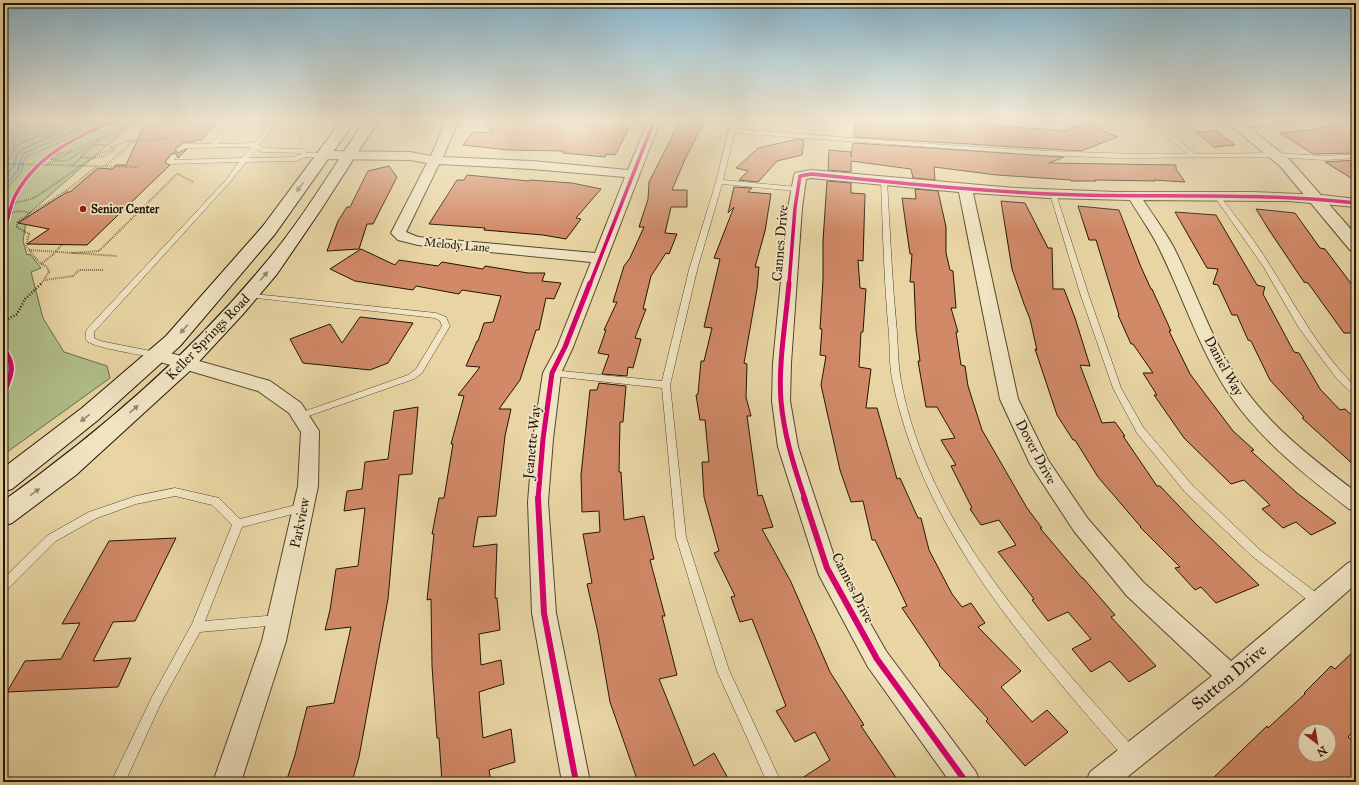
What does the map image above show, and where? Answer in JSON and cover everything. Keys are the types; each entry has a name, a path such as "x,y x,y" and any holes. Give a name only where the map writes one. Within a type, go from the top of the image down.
{"main road":[{"name":"Keller Springs Road","path":"3,482 90,414 173,341 269,230 312,158"},
{"name":"Keller Springs Road","path":"3,515 67,468 186,363 248,296 291,240 348,158"},
{"path":"1278,158 1285,163 1356,246"}],"street":[{"path":"420,158 435,160 532,165 632,174"},
{"name":"Jeanette Way","path":"576,782 544,612 538,502 543,439 552,374 565,347 639,158"},
{"name":"Melody Lane","path":"435,160 398,232 403,237 418,241 600,258"},
{"name":"Cannes Drive","path":"966,782 877,659 827,568 788,447 780,400 797,190 800,176 811,174 1053,194 1315,197 1356,203"},
{"name":"Dover Drive","path":"965,187 1009,399 1040,464 1081,525 1135,589 1231,677"},
{"name":"Daniel Way","path":"1134,196 1164,243 1223,371 1246,404 1283,444 1311,469 1356,503"},
{"name":"Parkview","path":"156,356 186,363 264,386 295,408 310,431 308,486 279,620 274,641 227,782"},
{"name":"Sutton Drive","path":"1100,782 1231,677 1356,570"}],"lane":[{"path":"173,158 169,162 301,158"},
{"path":"156,356 98,344 90,339 89,334 228,181 245,158"},
{"path":"725,158 694,270 666,384 681,537 723,671 774,782"},
{"path":"1296,158 1345,158"},
{"path":"884,181 887,265 897,381 912,441 937,500 979,570 1030,637 1132,756"},
{"path":"719,182 797,190"},
{"path":"1053,194 1084,293 1117,388 1140,430 1188,488 1256,553 1319,602"},
{"path":"1217,196 1267,266 1302,326 1340,377 1356,392"},
{"path":"248,296 436,316 442,320 446,326 419,371 411,377 300,416"},
{"path":"552,374 666,384"},
{"path":"3,586 52,538 93,515 136,500 175,492 215,501 238,524"},
{"path":"238,524 304,506"},
{"path":"118,782 157,698 197,627 238,524"},
{"path":"197,627 279,620"}],"path":[{"path":"29,172 47,158"},
{"path":"46,165 54,160 67,160 74,158"},
{"path":"72,166 80,158"},
{"path":"88,158 92,158"},
{"path":"12,204 31,199 40,194 92,158"},
{"path":"105,166 114,158"},
{"path":"3,164 138,167"},
{"path":"3,322 17,314 25,300 45,280 48,272 47,267 41,264 28,250 26,246 29,234 17,227 17,222 70,188 98,166"},
{"path":"72,253 99,251 183,169"},
{"path":"177,174 194,182"},
{"path":"9,215 14,197"},
{"path":"9,215 21,211 31,213"},
{"path":"41,264 62,245"},
{"path":"28,250 117,256"},
{"path":"45,280 73,276 79,270 103,270"}],"green space":[{"path":"3,158 93,158 27,215 23,241 27,255 30,254 41,268 31,272 43,318 64,352 107,366 110,378 3,455"}],"water":[{"path":"3,158 26,158 21,172 3,193"}],"building":[{"name":"Senior Center","path":"129,158 168,158 165,162 170,165 87,245 27,244 49,229 18,223 67,192 70,192 98,168 112,169 116,165 126,165"},
{"path":"661,158 686,158 672,190 687,190 687,207 671,207 665,233 677,234 669,254 666,253 651,276 643,309 646,309 635,338 641,339 633,368 628,367 627,376 602,374 609,355 598,353 606,330 604,330 617,302 613,302 624,266 630,258 644,227 639,227 648,199 649,182"},
{"path":"747,158 791,158 777,161 758,182 739,180 748,171 736,168"},
{"path":"829,158 1062,158 1049,163 1176,165 1176,169 1185,182 1154,180 1155,181 1071,181 997,175 934,167 935,180 913,178 911,169 851,161 851,172 828,170"},
{"path":"1356,160 1356,181 1325,162"},
{"path":"389,166 397,177 373,224 367,224 359,249 327,251 338,221 347,207 350,207 368,171"},
{"path":"467,175 529,181 572,183 601,189 576,218 581,219 566,239 543,235 484,230 485,228 429,224 457,180 464,180"},
{"path":"827,181 851,183 851,193 865,194 863,261 858,260 860,288 866,289 859,367 871,369 866,408 877,408 897,479 900,478 918,518 921,518 929,550 952,594 962,607 971,603 985,623 978,627 1021,671 1001,687 1032,722 1047,710 1068,732 1025,766 986,721 988,719 939,665 940,664 902,608 907,606 875,540 872,540 863,501 851,502 840,470 821,385 826,356 820,355 822,329 820,329"},
{"path":"734,187 752,188 748,192 771,194 765,231 755,267 759,267 757,289 744,363 747,364 746,397 751,416 747,416 758,496 762,495 773,527 762,529 791,582 830,672 864,725 861,726 899,782 796,782 830,760 815,732 795,742 776,711 786,706 752,619 740,622 731,597 735,596 714,553 719,551 704,497 702,462 709,462 705,420 700,420 696,395 698,394 701,361 704,361 712,328 704,327 720,259 714,258 734,207 728,213"},
{"path":"915,189 938,191 946,227 946,253 950,270 953,271 956,308 951,308 958,332 956,332 961,365 965,366 968,386 982,430 1027,508 1042,528 1040,528 1115,615 1111,617 1156,666 1129,682 1110,661 1091,672 1072,649 1091,639 1068,612 1048,621 1032,600 1034,599 998,552 1016,545 999,520 981,525 970,509 972,508 951,466 956,465 941,440 955,438 937,407 926,407 918,361 920,361 916,330 914,282 910,282 912,254 910,254 902,198 916,199"},
{"path":"1001,201 1025,203 1048,248 1052,248 1053,289 1064,289 1075,318 1090,366 1080,365 1102,423 1115,422 1157,486 1160,486 1195,523 1259,585 1216,603 1201,587 1195,590 1175,568 1180,567 1140,527 1098,477 1075,440 1073,440 1057,415 1035,349 1037,350 1030,319 1012,269"},
{"path":"1078,206 1119,210 1141,267 1190,374 1233,431 1254,450 1251,451 1297,493 1336,523 1311,535 1296,522 1283,528 1262,509 1270,505 1244,480 1231,484 1184,438 1154,395 1157,395 1143,373 1153,373 1133,344 1131,344 1118,315 1096,240 1089,240"},
{"path":"1256,209 1295,213 1320,248 1325,249 1356,290 1356,333 1344,333 1308,283 1304,282"},
{"path":"1175,212 1216,215 1257,285 1265,287 1263,294 1294,352 1299,353 1320,389 1340,410 1345,409 1356,419 1356,467 1302,418 1304,417 1270,380 1251,341 1248,340 1237,315 1232,315 1218,285 1213,284 1218,269 1207,268"},
{"path":"361,249 395,265 399,260 438,266 442,262 483,269 485,266 528,273 545,273 542,281 561,283 554,299 546,298 539,330 536,330 520,380 499,409 511,409 505,436 496,516 478,517 473,547 497,544 495,598 497,598 500,630 479,634 481,665 501,660 504,684 479,692 483,738 511,729 515,762 489,770 491,782 442,782 439,738 437,738 432,666 431,599 427,600 434,534 432,534 439,498 444,498 453,444 451,444 464,396 458,395 480,367 466,366 478,341 484,323 493,322 501,296 462,290 459,294 416,286 413,290 355,281 330,269"},
{"path":"360,317 413,323 388,363 370,370 303,363 290,339 330,324 342,343"},
{"path":"599,383 626,386 623,422 620,422 619,472 621,472 624,520 644,516 654,559 650,560 665,616 662,616 677,675 659,679 694,766 714,753 730,782 638,782 610,702 598,633 587,584 592,583 583,534 600,532 599,511 582,512 581,475 590,390 597,390"},
{"path":"418,407 412,474 399,475 388,599 359,757 352,782 286,782 295,755 307,707 334,703 351,627 325,630 330,610 336,569 358,566 365,508 344,511 347,491 362,489 365,462 388,459 394,411"},
{"path":"176,538 135,621 113,622 93,661 131,658 118,687 7,692 25,661 61,659 80,623 62,624 109,541"},
{"path":"1356,649 1356,728 1348,737 1356,743 1356,782 1209,782 1267,726 1268,728 1305,694 1304,693 1331,666 1335,669"}],"cycle path":[{"path":"3,234 15,196 23,182 46,158"},
{"path":"576,782 544,613 538,502 543,439 552,373 565,347 640,158"},
{"path":"966,782 877,659 827,568 788,447 781,401 782,363 795,208 800,176 811,174 946,187 1048,194 1288,197 1356,203"},
{"path":"3,348 8,354 12,365 11,376 3,395"}],"place":[{"name":"Senior Center","path":"83,209"}]}
